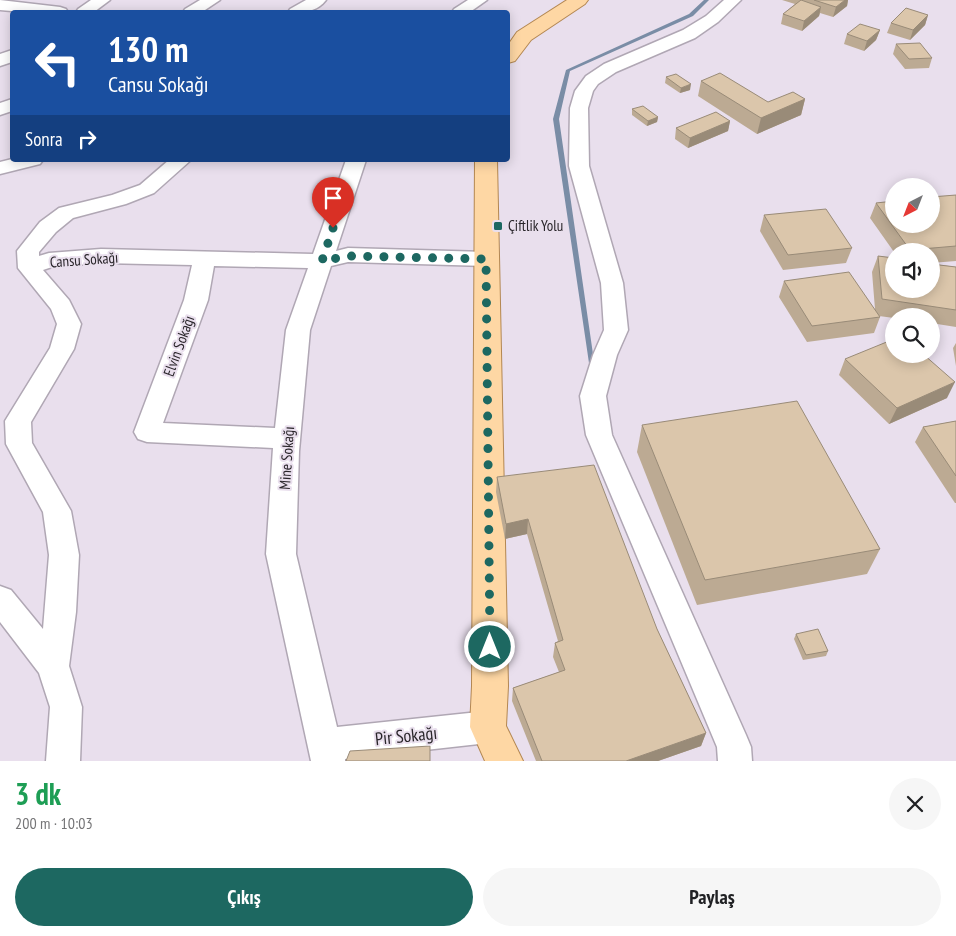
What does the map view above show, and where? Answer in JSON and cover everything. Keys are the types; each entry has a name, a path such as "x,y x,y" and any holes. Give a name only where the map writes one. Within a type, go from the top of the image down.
{"main road":[{"path":"510,54 524,36 579,0"},
{"path":"486,162 490,686 488,727 504,761"}],"street":[{"path":"87,10 102,0"},
{"path":"194,10 212,0"},
{"path":"300,10 318,0"},
{"path":"463,10 479,0"},
{"path":"733,0 712,19 688,34 610,68 592,80 584,91 579,108 579,166 612,283 616,330 605,355 593,396 599,435 734,747 735,761"},
{"path":"0,5 43,10"},
{"path":"0,168 25,162"},
{"path":"29,268 28,251 48,227 66,213 120,200 147,189 180,162"},
{"name":"Mine Sokağı","path":"326,753 281,554 287,439 298,330 355,162"},
{"name":"Cansu Sokağı","path":"53,666 61,612 64,555 57,511 20,444 18,420 62,349 69,324 60,306 29,268 49,260 101,256 322,261 348,256 486,259"},
{"name":"Elvin Sokağı","path":"205,258 196,300 146,432 287,439"},
{"name":"Cansu Sokağı","path":"0,599 53,666 66,707 62,761"},
{"name":"Pir Sokağı","path":"326,753 488,727"}],"building":[{"path":"801,0 821,7 804,21 783,14"},
{"path":"814,0 845,0 836,7"},
{"path":"906,8 928,15 913,30 891,23"},
{"path":"860,24 880,30 867,41 847,34"},
{"path":"920,43 932,58 909,59 896,44"},
{"path":"720,73 768,102 793,92 805,99 761,118 701,81"},
{"path":"676,74 691,84 681,88 666,77"},
{"path":"643,106 658,117 648,121 632,109"},
{"path":"716,112 730,121 690,138 676,128"},
{"path":"956,195 956,246 940,247 940,243 905,243 898,233 940,233 940,196"},
{"path":"885,202 885,215 876,203"},
{"path":"826,209 852,248 788,255 764,215"},
{"path":"878,256 885,257 885,298 940,298 940,265 956,267 956,310 882,299"},
{"path":"849,272 880,317 812,326 784,281"},
{"path":"885,343 885,363 933,363 955,382 897,408 845,359"},
{"path":"797,401 880,549 705,580 642,425"},
{"path":"956,421 956,476 923,427"},
{"path":"594,465 657,629 706,733 626,761 542,761 513,688 565,670 555,643 563,640 528,519 506,524 497,477"},
{"path":"818,629 828,651 806,655 796,634"},
{"path":"430,746 430,761 346,761 350,751"}],"waterway":[{"path":"591,361 556,119 568,70 691,15 707,0"}],"place":[{"name":"Çiftlik Yolu","path":"498,226"}],"route":[{"path":"333,228 322,261 348,256 486,259 490,647"}]}
